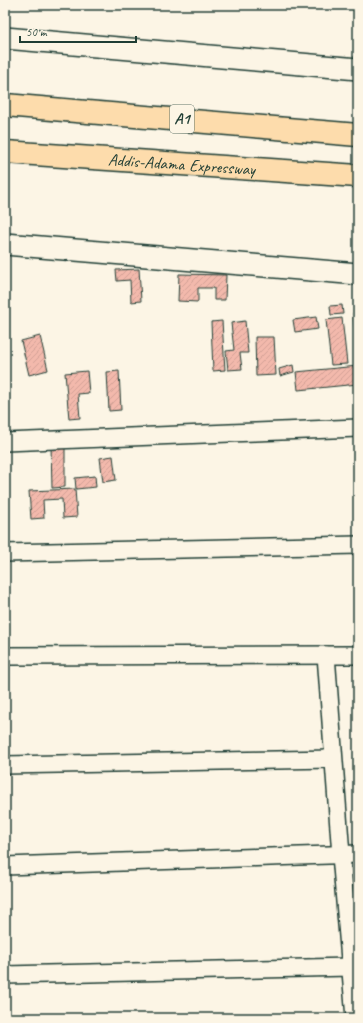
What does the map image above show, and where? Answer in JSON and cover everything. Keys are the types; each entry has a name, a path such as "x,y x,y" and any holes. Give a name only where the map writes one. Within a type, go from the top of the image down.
{"highway":[{"name":"A1","path":"5,105 358,135"},
{"name":"Addis-Adama Expressway","path":"5,152 358,176"}],"street":[{"path":"5,38 358,69"},
{"path":"5,244 358,274"},
{"path":"5,442 358,428"},
{"path":"5,553 358,545"},
{"path":"326,655 355,1018"},
{"path":"5,656 358,655"},
{"path":"5,766 334,759"},
{"path":"5,866 358,854"},
{"path":"5,975 351,967"}],"building":[{"path":"139,269 141,301 131,302 130,280 117,281 116,270"},
{"path":"179,274 226,275 225,300 214,300 214,288 198,288 198,302 178,301"},
{"path":"342,305 343,314 331,315 330,306"},
{"path":"358,312 358,364 353,313"},
{"path":"316,317 318,329 295,332 293,320"},
{"path":"342,318 347,364 331,365 326,320"},
{"path":"222,321 225,370 213,371 211,322"},
{"path":"245,321 248,353 240,353 242,369 228,370 226,351 234,350 231,323"},
{"path":"40,336 48,370 29,375 21,341"},
{"path":"255,337 274,337 276,375 256,376"},
{"path":"293,365 294,372 280,376 279,369"},
{"path":"358,366 358,384 298,390 296,372"},
{"path":"87,371 89,393 78,394 80,418 69,419 65,373"},
{"path":"119,371 121,410 109,411 107,372"},
{"path":"51,446 65,446 65,487 52,488"},
{"path":"113,456 116,480 103,482 100,458"},
{"path":"95,476 96,487 76,489 75,478"},
{"path":"75,489 77,517 63,518 62,499 43,500 44,518 31,519 29,491"},
{"path":"321,1016 334,1016 334,1018 320,1018"}]}
